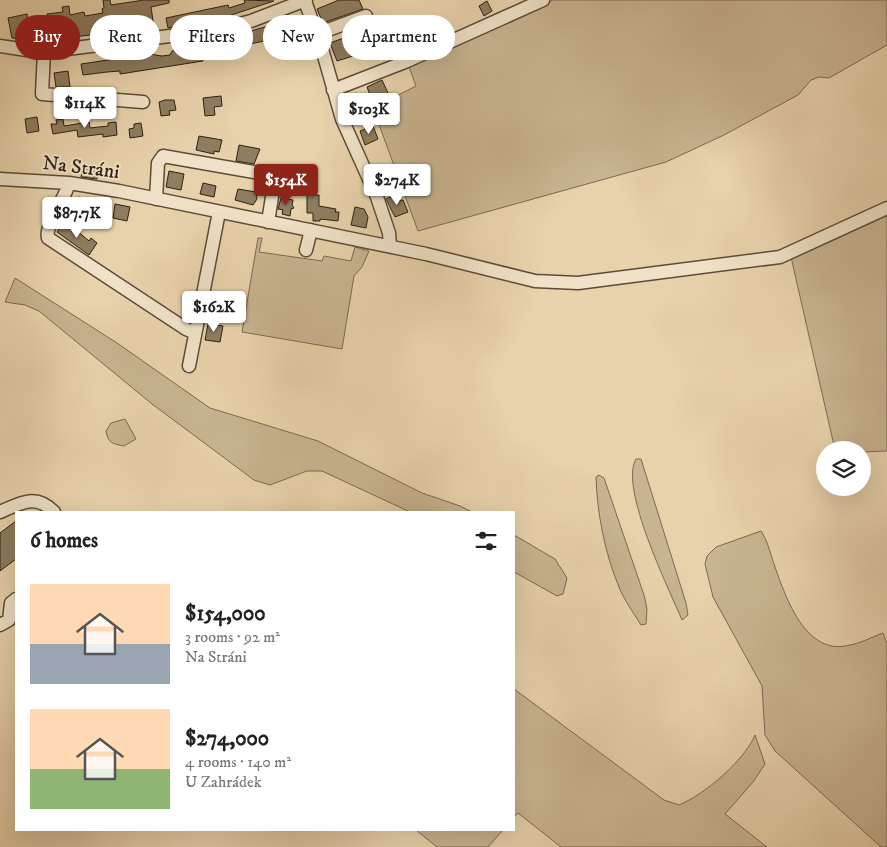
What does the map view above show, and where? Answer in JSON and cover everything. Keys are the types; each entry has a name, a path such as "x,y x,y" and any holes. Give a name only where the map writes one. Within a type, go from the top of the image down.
{"street":[{"path":"80,48 211,36 305,0 310,15"},
{"path":"333,90 405,62 543,0"},
{"path":"0,46 15,48"},
{"path":"44,60 42,94 143,102"},
{"path":"324,60 345,128 377,197 389,232 390,246"},
{"path":"156,200 159,160 162,156 232,167 275,178 268,222"},
{"name":"Na Stráni","path":"0,179 69,184 390,246 535,281 578,283 780,256 887,208"},
{"path":"69,184 47,230 48,238 186,329 196,333"},
{"path":"189,366 219,212"},
{"path":"306,250 311,230"},
{"path":"0,512 24,502 37,500 53,511"},
{"path":"0,625 9,620 11,602 15,599"}],"shaded area":[{"path":"553,0 887,0 887,45 829,78 819,77 811,80 798,95 724,135 666,162 418,231 373,108 416,86 408,64 417,60 455,60 455,43"},
{"path":"887,215 887,451 871,452 871,441 833,441 791,257"},
{"path":"258,238 262,238 259,252 322,261 324,256 351,261 355,247 369,251 362,267 354,276 342,349 242,332"},
{"path":"15,278 117,343 210,408 318,441 422,493 470,511 408,511 322,471 307,471 270,485 254,480 152,404 39,311 25,305 5,302"},
{"path":"125,419 136,439 124,446 112,442 108,438 106,431 111,423"},
{"path":"636,459 641,459 686,603 688,615 682,620 657,563 640,515 634,492 633,473"},
{"path":"599,475 604,478 644,595 647,609 646,624 641,625 626,601 610,561 598,505 596,477"},
{"path":"761,531 785,594 800,622 810,634 821,642 835,646 854,644 883,633 887,644 887,847 881,847 775,751 765,735 762,686 713,597 705,564 707,556 716,547"},
{"path":"515,536 555,559 567,578 563,594 557,596 515,573"},
{"path":"515,690 664,800 679,805 700,793 723,776 750,745 755,735 765,764 753,782 725,814 767,847 561,847 518,813 515,816"},
{"path":"417,831 502,831 488,847 437,847"}],"building":[{"path":"103,0 110,0 111,5 144,0 169,0 169,3 151,7 152,15 91,15 103,13 102,9 104,8"},
{"path":"244,0 274,1 231,15 180,15 228,5 229,8 245,3"},
{"path":"339,0 359,0 363,9 332,20 332,15 320,15 317,9"},
{"path":"487,1 492,11 484,16 479,6"},
{"path":"69,6 70,15 47,15 63,12 62,7"},
{"path":"84,12 85,16 90,15 90,35 80,36 80,15 70,15"},
{"path":"15,17 15,38 12,38 8,18"},
{"path":"170,17 170,28 168,28 166,18"},
{"path":"263,27 263,41 253,43 253,30"},
{"path":"342,39 342,59 337,61 332,48 332,42"},
{"path":"170,55 170,60 203,61 120,74 120,71 83,75 81,64 108,60 160,60 160,56"},
{"path":"68,71 70,87 56,87 54,73"},
{"path":"382,80 388,93 372,100 367,87"},
{"path":"357,93 364,115 351,119 344,97"},
{"path":"221,96 222,106 214,107 215,115 205,116 203,98"},
{"path":"174,100 176,110 169,111 170,115 161,116 159,102"},
{"path":"37,117 39,131 27,133 25,119"},
{"path":"63,119 64,126 89,122 90,128 108,126 108,123 116,122 117,135 103,137 103,134 78,137 77,130 53,134 51,124 57,124 56,120"},
{"path":"141,123 143,136 130,138 129,129 134,128 134,124"},
{"path":"373,126 378,139 365,145 360,131"},
{"path":"199,136 222,140 219,152 214,151 214,154 196,150"},
{"path":"239,145 260,149 254,164 236,161"},
{"path":"83,167 99,170 97,179 81,177"},
{"path":"169,171 184,174 181,190 166,187"},
{"path":"203,183 216,186 214,197 200,194"},
{"path":"238,189 256,192 257,199 253,205 235,200"},
{"path":"397,194 399,201 403,200 408,212 395,217 386,199"},
{"path":"307,195 319,195 319,206 336,209 335,212 339,212 338,221 320,219 320,221 313,221 313,213 307,213"},
{"path":"78,197 103,202 100,217 75,212"},
{"path":"281,198 293,200 292,205 294,208 291,209 290,216 282,214 283,210 278,209"},
{"path":"115,204 130,207 127,221 113,218"},
{"path":"355,207 364,209 368,217 366,228 351,225"},
{"path":"63,223 69,227 70,225 89,241 91,238 97,243 89,255 57,232"},
{"path":"208,324 223,326 220,342 205,340"},
{"path":"15,522 15,560 0,571 0,533"}]}
